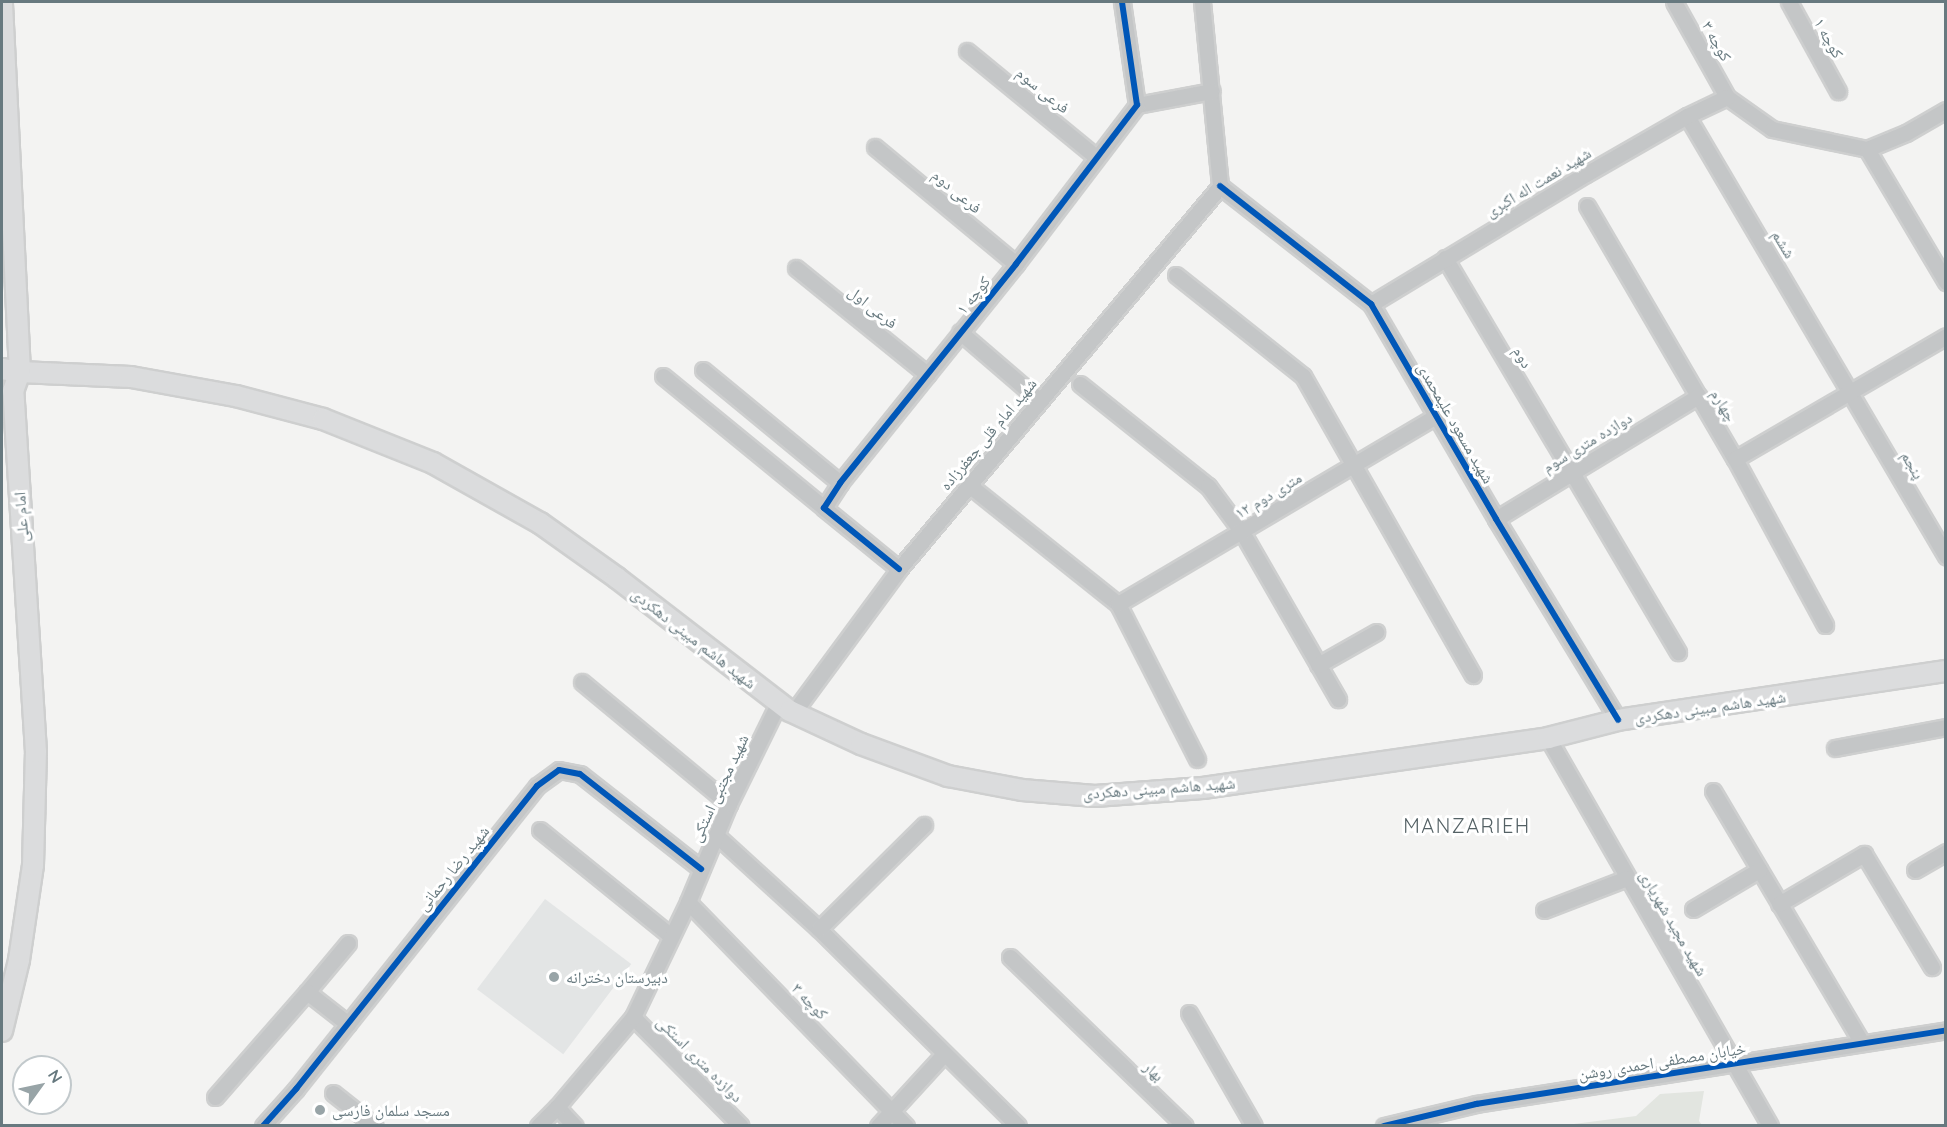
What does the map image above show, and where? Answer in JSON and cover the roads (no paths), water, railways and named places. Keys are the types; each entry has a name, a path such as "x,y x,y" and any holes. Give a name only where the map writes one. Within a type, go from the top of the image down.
{"main road":[{"name":"امام علی","path":"2,2 11,370 36,752 33,865 19,960 2,1031"},
{"name":"شهید هاشم مبینی دهکردی","path":"11,370 131,377 236,396 323,419 433,463 540,523 617,578 785,708 861,744 948,776 1022,790 1095,796 1203,788 1548,738 1618,720 1946,671"}],"street":[{"path":"1122,2 1137,105 1212,92"},
{"path":"1202,2 1220,186"},
{"name":"کوچه ۳","path":"1674,2 1727,97"},
{"name":"کوچه ۱","path":"1789,2 1838,91"},
{"name":"فرعی سوم","path":"967,51 1096,157"},
{"path":"1727,97 1772,129 1867,149 1906,133 1946,110"},
{"name":"شهید نعمت اله اکبری","path":"1371,304 1687,116 1727,97"},
{"name":"کوچه ۱","path":"824,508 840,483 1016,264 1137,105"},
{"name":"ششم","path":"1687,116 1850,391"},
{"name":"فرعی دوم","path":"875,147 1016,264"},
{"path":"1867,149 1946,282"},
{"name":"شهید مسعود علیمحمدی","path":"1220,186 1371,304 1496,519 1618,720"},
{"name":"شهید امام قلی جعفرزاده","path":"785,708 1039,400 1220,186"},
{"name":"چهارم","path":"1587,206 1735,459 1825,625"},
{"name":"دوم","path":"1445,258 1570,473 1678,652"},
{"name":"فرعی اول","path":"796,268 927,374"},
{"path":"1176,275 1303,376 1473,675"},
{"path":"960,332 1039,400"},
{"path":"1735,459 1946,336"},
{"path":"703,370 840,483"},
{"path":"663,376 899,569"},
{"path":"1080,384 1208,486 1242,532 1338,699"},
{"name":"پنجم","path":"1850,391 1946,556"},
{"name":"دوازده متری سوم","path":"1496,519 1698,396"},
{"name":"۱۲ متری دوم","path":"1118,604 1436,416"},
{"path":"969,485 1118,604 1197,759"},
{"path":"1318,665 1376,632"},
{"path":"582,682 729,804"},
{"name":"شهید مجتبی استکی","path":"538,1125 557,1107 633,1017 688,902 729,804 785,708"},
{"path":"1835,748 1946,728"},
{"name":"شهید مجید شهریاری","path":"1548,738 1770,1125"},
{"name":"شهید رضا رحمانی","path":"263,1125 296,1089 537,786 559,770 580,774 701,869"},
{"path":"1713,791 1861,1041"},
{"path":"819,929 924,825"},
{"path":"540,830 672,936"},
{"path":"716,835 819,929 1018,1125"},
{"path":"1915,870 1946,852"},
{"path":"1779,904 1864,854 1932,967"},
{"path":"1693,909 1759,870"},
{"path":"1544,909 1627,878"},
{"name":"کوچه ۳","path":"688,902 906,1125"},
{"path":"215,1097 348,943"},
{"name":"بهار","path":"1010,957 1185,1125"},
{"path":"307,992 348,1024"},
{"path":"1189,1013 1254,1125"},
{"name":"دوازده متری استکی","path":"633,1017 741,1125"},
{"name":"خیابان مصطفی احمدی روشن","path":"1384,1125 1476,1104 1734,1064 1861,1041 1946,1030"},
{"path":"878,1125 944,1054"},
{"path":"333,1093 375,1125"},
{"path":"557,1107 575,1125"}],"place":[{"name":"دبیرستان دخترانه","path":"554,977"},
{"name":"مسجد سلمان فارسی","path":"320,1110"}],"district":[{"name":"MANZARIEH","path":"1467,825"}]}
